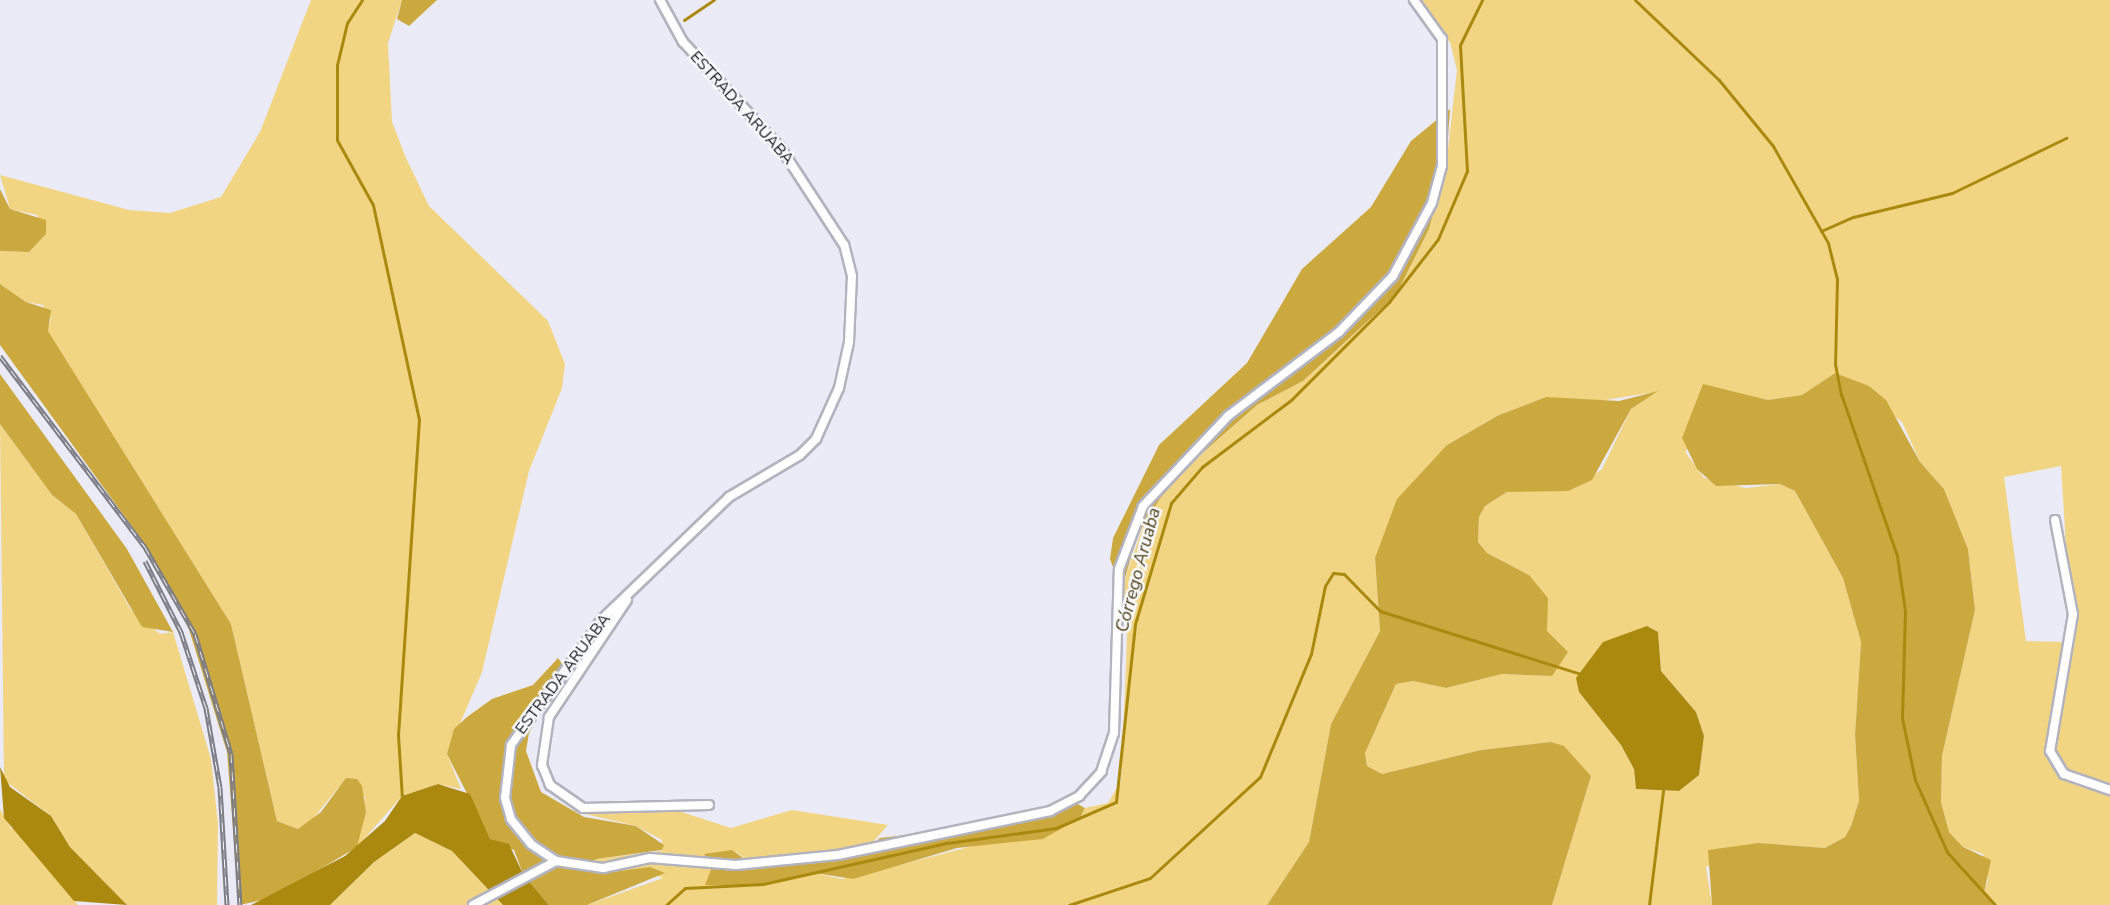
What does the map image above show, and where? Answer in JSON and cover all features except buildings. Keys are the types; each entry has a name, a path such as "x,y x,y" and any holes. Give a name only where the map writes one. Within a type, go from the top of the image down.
{"street":[{"name":"ESTRADA ARUABA","path":"556,861 531,844 511,819 505,798 511,745 596,627 729,498 800,455 816,439 839,388 852,304 844,245 813,192 780,147 683,42 660,0"},
{"path":"473,905 546,870 556,861 603,868 650,858 736,865 838,855 1050,810 1079,796 1101,772 1114,733 1119,670 1115,618 1128,537 1161,483 1228,416 1339,332 1393,276 1415,242 1442,166 1442,39 1414,0"},
{"path":"2055,520 2073,614 2050,751 2064,774 2110,790"},
{"name":"ESTRADA ARUABA","path":"638,585 549,717 542,765 550,785 583,808 709,805"}],"shaded area":[{"path":"311,0 402,0 388,43 392,122 406,158 429,206 548,321 565,364 562,388 529,471 482,672 447,754 461,789 438,784 402,796 357,847 365,797 338,788 308,825 298,829 277,821 231,624 47,331 51,319 43,305 26,302 0,284 0,251 29,252 46,234 37,215 10,209 0,175 129,210 170,213 221,197 260,132"},
{"path":"402,0 437,0 409,26 397,19"},
{"path":"1413,0 2110,0 2110,905 1993,905 1984,893 1988,880 1983,854 1963,847 1949,832 1941,802 1942,756 1975,610 1968,549 1944,489 1920,462 1902,422 1835,373 1802,395 1768,400 1703,385 1695,413 1686,453 1704,478 1746,488 1780,484 1795,491 1843,578 1861,642 1855,735 1859,801 1845,837 1825,848 1759,843 1706,867 1712,905 1552,905 1591,776 1551,742 1481,750 1382,774 1367,766 1365,753 1396,684 1413,681 1446,688 1502,674 1552,676 1561,646 1547,631 1529,575 1487,553 1478,542 1479,517 1485,506 1507,492 1577,487 1602,469 1631,409 1655,392 1587,403 1546,397 1499,415 1447,445 1375,558 1380,631 1331,724 1309,842 1267,905 587,905 663,878 639,870 597,874 590,865 596,859 662,851 662,840 636,826 564,809 594,813 666,807 731,828 792,810 888,825 866,850 754,866 736,852 704,855 712,867 706,885 764,885 815,873 842,879 865,874 1080,818 1085,808 1108,803 1121,781 1128,613 1122,588 1146,517 1172,481 1257,405 1303,381 1396,295 1429,229 1446,167 1457,70 1450,42","holes":["2061,466 2072,642 2026,641 2004,477","1647,626 1658,632 1661,671 1696,712 1704,736 1699,775 1679,791 1636,789 1634,769 1621,745 1579,692"]},
{"path":"1450,109 1446,167 1429,229 1396,295 1303,381 1257,405 1171,481 1138,534 1122,588 1125,600 1110,559 1113,538 1159,445 1247,363 1302,269 1371,207 1411,141"},
{"path":"0,189 10,209 46,220 46,234 29,252 0,251"},
{"path":"0,284 26,302 51,310 48,331 231,624 277,821 298,829 321,812 346,778 357,779 362,786 366,812 357,847 272,898 239,905 227,752 186,620 141,539 0,345"},
{"path":"1835,373 1869,386 1886,400 1920,462 1944,489 1968,549 1975,610 1942,756 1941,802 1949,832 1963,847 1991,860 1984,893 1993,905 1712,905 1708,850 1759,843 1825,848 1845,837 1859,801 1855,735 1861,642 1843,578 1795,491 1780,484 1716,486 1697,469 1682,438 1703,384 1768,400 1802,395"},
{"path":"0,374 127,549 173,632 142,627 76,514 52,495 0,424"},
{"path":"1658,391 1631,409 1592,480 1568,491 1507,492 1485,506 1479,517 1478,542 1487,553 1529,575 1548,598 1547,631 1568,652 1552,676 1502,674 1446,688 1413,681 1396,684 1365,753 1367,766 1382,774 1481,750 1551,742 1564,746 1591,776 1552,905 1267,905 1309,842 1331,724 1380,631 1375,558 1397,499 1447,445 1499,415 1546,397 1619,401"},
{"path":"0,424 52,495 76,514 131,610 160,634 173,632 211,759 218,824 217,905 127,905 70,847 51,816 4,780"},
{"path":"1647,626 1658,632 1661,671 1696,712 1704,736 1699,775 1679,791 1636,789 1634,769 1621,745 1579,692 1576,678 1603,642"},
{"path":"558,658 565,668 529,733 526,751 541,792 584,817 636,826 664,845 662,850 596,859 590,865 597,874 650,867 665,873 587,905 549,905 523,874 514,850 490,839 447,754 454,729 467,717 492,699 533,685"},
{"path":"0,767 10,787 51,816 70,847 127,905 74,901 4,818"},
{"path":"438,784 470,794 490,839 509,844 523,874 549,905 503,905 452,851 415,833 374,862 330,905 251,905 345,856 385,821 402,796"},
{"path":"1074,802 1085,808 1080,818 1043,839 957,848 853,879 815,873 764,885 705,885 712,867 704,854 732,850 754,866 866,850 880,838 981,826"},
{"path":"0,809 11,828 22,833 78,905 0,905"},
{"path":"415,833 452,851 503,905 330,905 374,862"}],"waterway":[{"path":"362,0 347,23 337,65 337,140 373,205 419,419 398,735 402,799"},
{"path":"684,20 714,0"},
{"name":"Córrego Aruaba","path":"666,905 685,888 763,884 947,843 1056,828 1116,802 1135,624 1171,503 1202,467 1291,400 1389,302 1438,239 1467,171 1460,45 1482,0"},
{"path":"1635,0 1719,80 1773,146 1828,243 1837,279 1835,364 1841,394 1897,556 1905,611 1902,718 1915,780 1947,852 1995,905"},
{"path":"1821,231 1853,217 1952,193 2066,138"},
{"path":"1069,905 1150,878 1260,777 1311,654 1325,586 1333,573 1344,574 1380,611 1581,674"},
{"path":"1649,905 1663,791"}],"railway":[{"path":"0,356 145,547 195,634 231,754 240,905"},
{"path":"145,561 181,632 206,708 220,787 227,905"}]}
